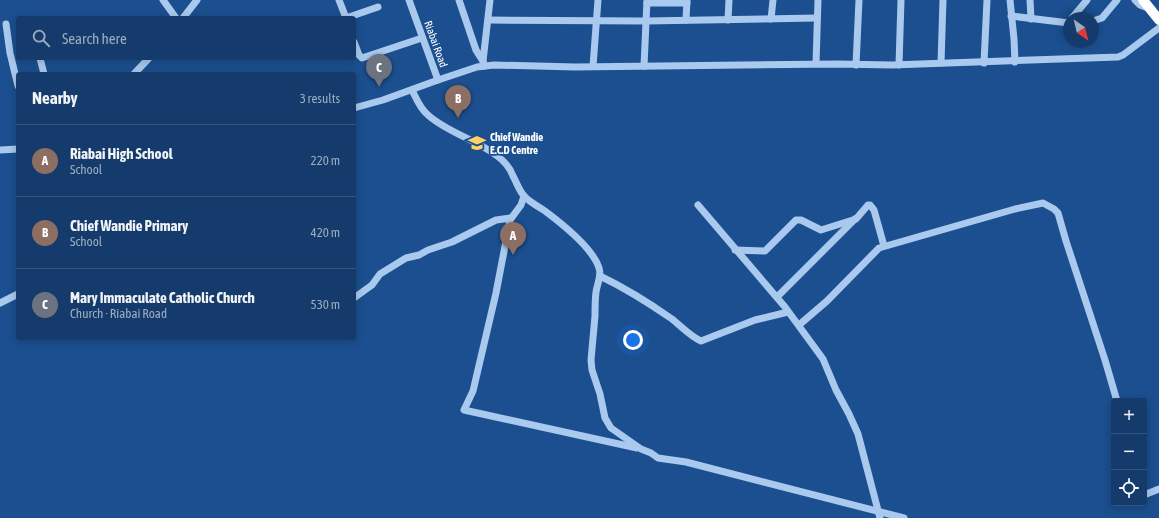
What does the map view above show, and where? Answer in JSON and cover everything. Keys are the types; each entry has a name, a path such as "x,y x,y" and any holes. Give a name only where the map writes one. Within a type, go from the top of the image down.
{"highway":[{"path":"1143,0 1159,20"}],"street":[{"path":"162,0 174,16"},
{"path":"185,16 197,0"},
{"path":"339,0 345,16"},
{"name":"Riabai Road","path":"356,107 383,100 438,80 409,0"},
{"path":"459,0 476,50 484,63"},
{"path":"484,63 490,0"},
{"path":"593,66 598,0"},
{"path":"728,20 730,0"},
{"path":"771,19 773,0"},
{"path":"816,64 818,0"},
{"path":"856,64 859,0"},
{"path":"898,65 901,0"},
{"path":"941,63 943,0"},
{"path":"984,63 987,0"},
{"path":"1010,0 1014,39 1014,62"},
{"path":"1030,0 1031,19"},
{"path":"1077,12 1087,0"},
{"path":"1099,19 1102,18 1117,0"},
{"path":"1135,0 1140,5 1150,9"},
{"path":"644,66 647,1 687,2 686,20"},
{"path":"352,16 378,7"},
{"path":"1011,16 1063,21"},
{"path":"488,20 583,20 597,22 646,22 817,18"},
{"path":"6,24 10,53 16,78"},
{"path":"438,80 484,63 494,65 593,66 816,64 898,65 1014,62 1121,56 1159,28"},
{"path":"356,47 362,58 422,38"},
{"path":"40,60 44,72"},
{"path":"136,72 147,60"},
{"path":"412,90 422,109 428,115 444,126 472,140 497,156 508,167 524,196 531,203 563,226 591,254 599,268 600,276 594,307 592,370 600,394 605,418 611,428 641,449"},
{"path":"0,150 16,149"},
{"path":"524,196 521,205 511,218 507,230 496,293 473,391 464,410 641,449 652,453 658,458 686,462 879,514 904,518"},
{"path":"799,325 827,301 877,250 884,246 1043,203 1054,209 1060,218 1116,398"},
{"path":"698,205 735,250 777,297 823,359 836,390 858,434 879,514"},
{"path":"777,297 856,219 868,205 873,206 884,246"},
{"path":"356,297 372,285 380,274 406,258 419,255 428,250 452,242 496,220 511,218"},
{"path":"735,250 765,251 798,219 821,230 856,219"},
{"path":"600,276 652,305 701,341 755,320 788,312"},
{"path":"0,303 16,295"},
{"path":"1147,494 1159,489"}],"place":[{"name":"Mary Immaculate Catholic Church","path":"379,87"},
{"name":"Chief Wandie Primary","path":"458,118"},
{"name":"Chief Wandie E.C.D Centre","path":"477,143"},
{"name":"Riabai High School","path":"513,255"}]}
